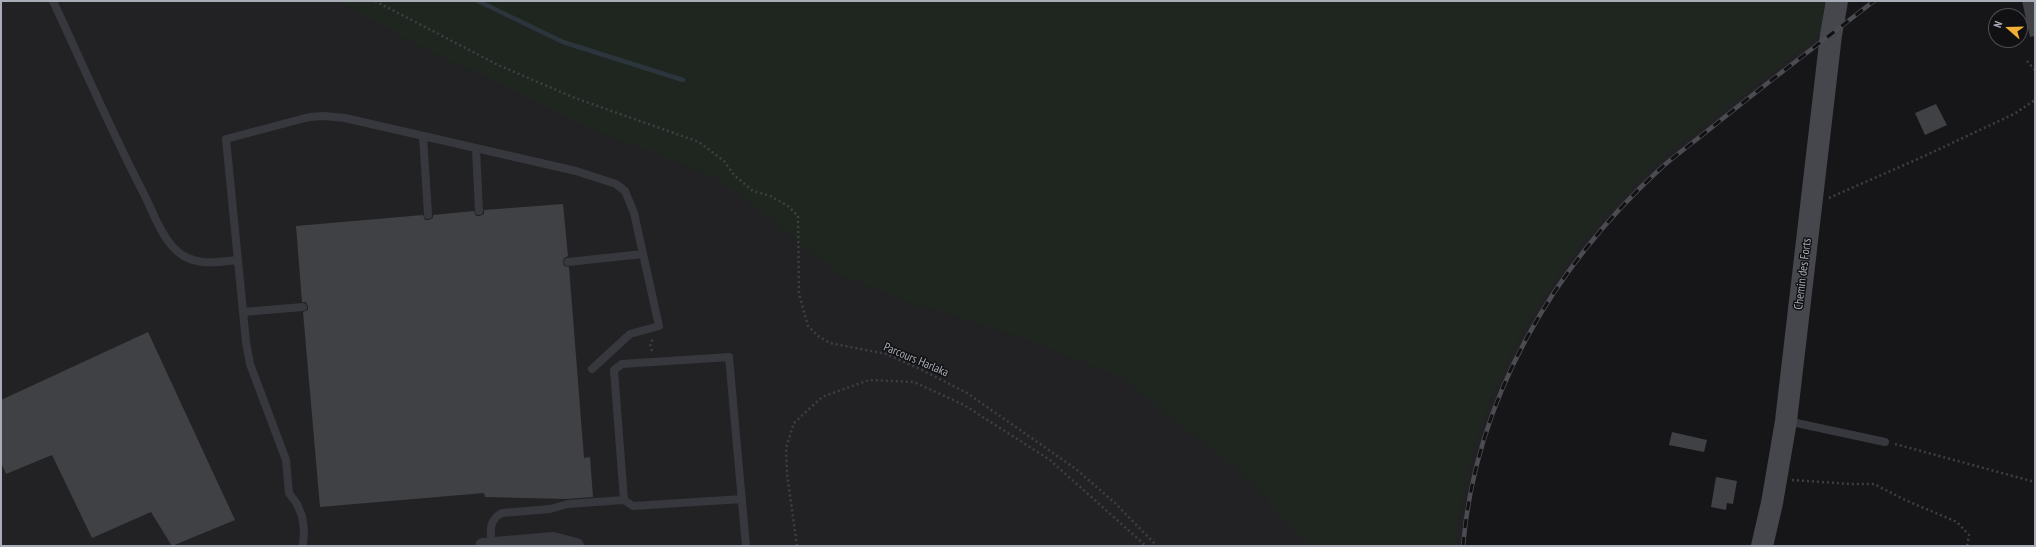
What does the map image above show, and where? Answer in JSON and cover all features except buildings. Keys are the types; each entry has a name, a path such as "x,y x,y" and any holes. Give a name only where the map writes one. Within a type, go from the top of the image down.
{"street":[{"name":"Chemin des Forts","path":"1762,546 1776,480 1786,421 1836,1"},
{"path":"487,546 553,540 576,546"}],"lane":[{"path":"53,1 124,156 166,237 181,254 195,262 210,264 238,260"},
{"path":"303,546 304,530 302,516 298,504 289,493 286,460 250,364 243,312 226,139 309,117 324,116 345,118 576,171 616,184 625,191 630,200 660,326 630,334 592,369"},
{"path":"422,136 428,215"},
{"path":"476,149 479,211"},
{"path":"568,262 643,254"},
{"path":"243,312 303,307"},
{"path":"624,500 614,370 622,364 729,357 746,546"},
{"path":"1786,421 1885,442"},
{"path":"487,546 492,522 496,517 502,514 550,509 568,504 624,500 633,506 742,498"}],"path":[{"name":"Parcours Harlaka","path":"375,1 498,65 575,98 699,142 724,161 734,175 753,191 770,196 788,206 798,216 799,294 808,326 818,336 830,343 886,354 920,369 967,393 1076,469 1115,503 1157,546"},
{"path":"2027,61 2035,70"},
{"path":"1812,203 1839,194 1920,158 2014,114 2035,100"},
{"path":"797,546 787,474 786,448 794,423 822,397 869,380 914,382 964,405 1050,460 1146,546"},
{"path":"1885,442 2035,482"},
{"path":"1776,480 1874,484 1905,500 1957,522 1969,535 1967,546"}],"shaded area":[{"path":"1,1 1836,1 1831,35 1662,167 1619,209 1585,247 1558,284 1533,323 1501,391 1486,432 1475,473 1465,521 1463,546 1,546"},
{"path":"339,1 1827,1 1822,33 1663,157 1622,197 1585,240 1552,285 1523,332 1498,382 1479,435 1464,489 1455,546 1310,546 1241,472 1120,377 1027,339 903,300 842,275 715,177 582,125 408,40"}],"waterway":[{"path":"478,1 563,42 683,80"}],"railway":[{"path":"1463,546 1471,491 1484,438 1503,387 1526,339 1554,292 1586,248 1622,207 1661,168 1874,1"}]}
